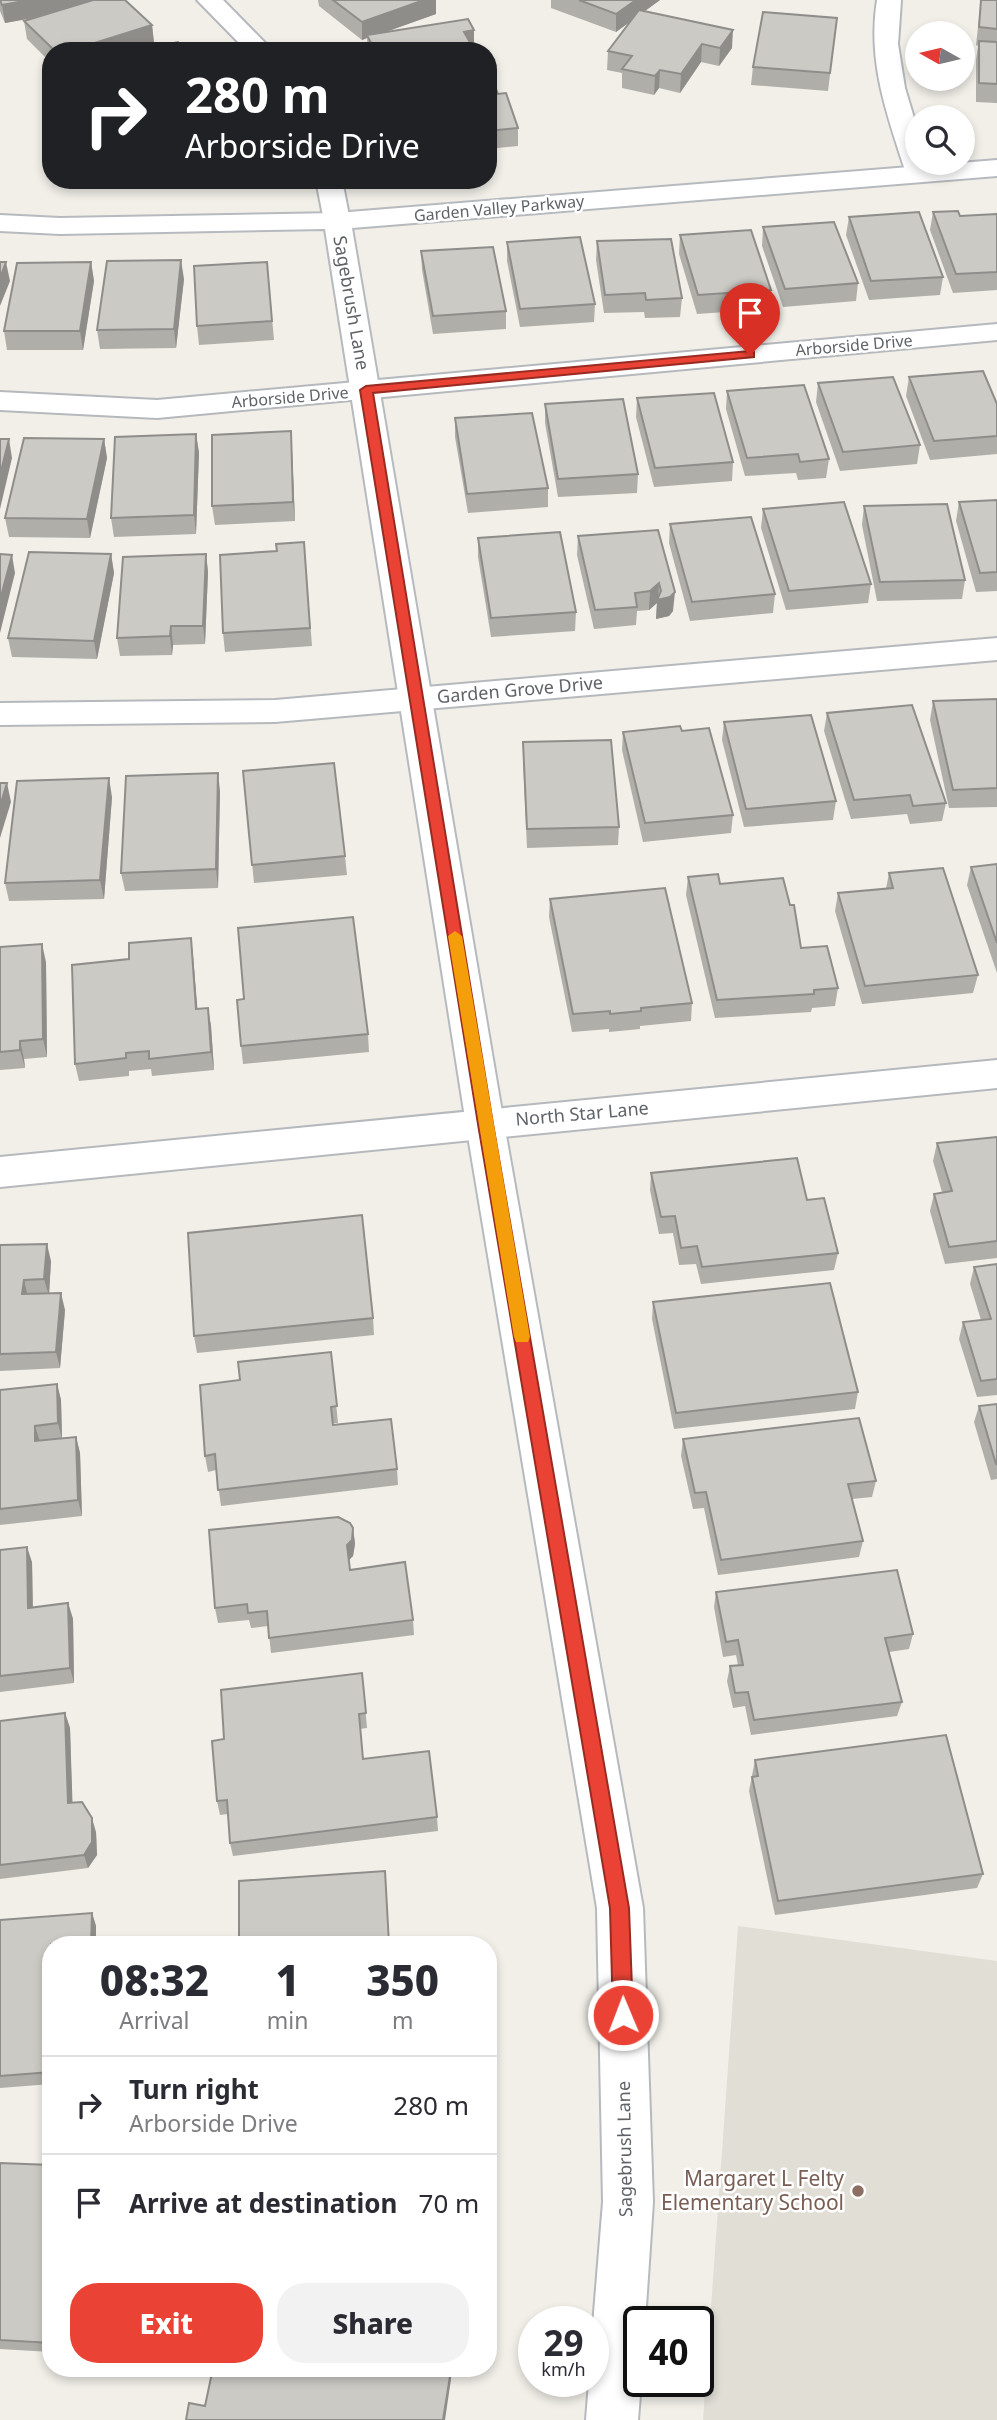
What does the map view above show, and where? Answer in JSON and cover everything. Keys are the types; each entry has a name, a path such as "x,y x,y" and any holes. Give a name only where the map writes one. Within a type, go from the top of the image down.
{"street":[{"path":"209,0 252,42"},
{"path":"889,0 886,12 885,63 905,128"},
{"name":"Garden Valley Parkway","path":"975,169 997,168"},
{"name":"Garden Valley Parkway","path":"0,223 60,226 337,221 905,174"},
{"name":"Sagebrush Lane","path":"331,189 485,1124 620,1908 628,2202 612,2420"},
{"name":"Arborside Drive","path":"0,401 157,409 997,332"},
{"name":"Garden Grove Drive","path":"0,714 275,711 997,649"},
{"name":"North Star Lane","path":"0,1172 997,1074"}],"shaded area":[{"name":"Margaret L Felty Elementary School","path":"738,1926 997,1961 997,2420 703,2420 705,2397 714,2397 714,2306 711,2306"}],"building":[{"path":"0,0 29,0 2,5"},
{"path":"93,0 125,0 152,25 98,42 46,42 24,21"},
{"path":"333,0 424,0 362,22"},
{"path":"579,0 636,0 616,14"},
{"path":"981,0 997,0 997,29 979,27"},
{"path":"639,10 733,30 720,48 702,44 681,74 660,70 655,76 622,69 632,56 608,51"},
{"path":"763,12 837,18 830,73 753,67"},
{"path":"468,19 474,30 464,32 470,42 370,42 367,35"},
{"path":"979,41 997,42 997,84 979,83"},
{"path":"497,92 498,94 506,93 518,128 497,130"},
{"path":"958,211 960,216 997,214 997,272 956,274 933,212"},
{"path":"919,212 943,277 871,281 849,217"},
{"path":"834,222 858,283 785,289 763,227"},
{"path":"751,230 771,290 698,295 680,235"},
{"path":"580,237 595,304 520,309 507,242"},
{"path":"671,239 682,298 646,300 645,293 605,295 597,241"},
{"path":"493,247 506,311 433,316 421,251"},
{"path":"181,260 174,329 97,330 107,261"},
{"path":"0,262 6,262 0,278"},
{"path":"91,262 80,331 4,331 17,263"},
{"path":"267,262 272,321 197,326 194,266"},
{"path":"983,371 997,404 997,436 934,441 909,377"},
{"path":"893,377 920,445 843,452 818,383"},
{"path":"804,385 829,459 800,462 798,454 747,458 727,391"},
{"path":"714,393 733,462 655,468 637,398"},
{"path":"623,399 638,474 558,479 545,404"},
{"path":"532,413 548,488 467,494 455,418"},
{"path":"291,431 293,502 212,506 212,435"},
{"path":"196,434 194,515 111,518 115,437"},
{"path":"24,438 104,439 87,519 5,518"},
{"path":"0,439 9,439 0,475"},
{"path":"997,500 997,572 980,573 959,502"},
{"path":"844,502 871,584 789,591 763,509"},
{"path":"947,504 965,580 880,582 864,506"},
{"path":"751,517 775,594 692,602 670,524"},
{"path":"658,530 675,592 670,597 657,600 661,591 659,583 650,591 635,593 637,607 595,610 578,536"},
{"path":"560,532 576,612 491,618 478,538"},
{"path":"304,542 310,628 223,633 220,555 277,551 276,544"},
{"path":"29,552 111,554 94,641 8,638"},
{"path":"0,554 12,555 0,600"},
{"path":"206,554 203,626 171,626 170,636 117,638 123,557"},
{"path":"997,699 997,788 953,790 933,701"},
{"path":"912,705 946,803 913,806 910,795 854,800 827,713"},
{"path":"811,715 836,801 746,809 724,722"},
{"path":"680,726 682,731 709,728 733,815 645,823 623,732"},
{"path":"611,740 619,827 527,829 523,742"},
{"path":"334,763 345,856 252,865 243,771"},
{"path":"218,773 216,869 121,873 126,776"},
{"path":"109,778 100,880 5,883 17,781"},
{"path":"0,783 7,783 0,806"},
{"path":"997,864 997,943 971,867"},
{"path":"943,868 978,975 865,986 838,893 893,888 889,873"},
{"path":"718,874 720,884 783,878 790,905 794,905 801,948 827,946 838,988 814,990 814,994 717,1000 688,877"},
{"path":"665,888 692,1003 610,1014 610,1011 573,1014 550,899"},
{"path":"353,917 368,1034 241,1046 237,1000 244,999 238,928"},
{"path":"191,938 196,1009 208,1008 211,1052 149,1059 149,1051 126,1053 126,1058 75,1064 72,965 129,959 129,943"},
{"path":"42,944 43,1039 20,1041 20,1050 0,1052 0,947"},
{"path":"997,1137 997,1241 949,1247 934,1194 952,1191 937,1143"},
{"path":"797,1158 807,1200 824,1198 838,1253 702,1267 697,1246 681,1248 675,1216 661,1217 651,1173"},
{"path":"362,1215 373,1318 194,1336 188,1233"},
{"path":"47,1244 44,1279 24,1280 22,1294 61,1293 56,1352 0,1354 0,1245"},
{"path":"997,1264 997,1379 981,1381 963,1322 991,1319 974,1267"},
{"path":"830,1283 858,1392 676,1413 653,1302"},
{"path":"331,1352 337,1406 331,1407 333,1425 391,1419 397,1469 218,1490 215,1454 205,1456 200,1385 240,1380 238,1362"},
{"path":"57,1384 58,1423 35,1426 35,1441 76,1437 78,1500 0,1509 0,1390"},
{"path":"997,1404 997,1464 996,1464 979,1406"},
{"path":"859,1418 876,1481 848,1484 863,1541 721,1560 706,1492 695,1493 683,1439"},
{"path":"338,1517 350,1523 353,1528 352,1540 347,1545 350,1570 405,1562 413,1620 269,1638 267,1611 248,1613 247,1604 215,1608 209,1530"},
{"path":"27,1547 28,1608 68,1603 70,1668 0,1676 0,1550"},
{"path":"897,1570 913,1634 885,1638 902,1702 754,1720 748,1692 735,1693 730,1666 743,1665 738,1640 726,1642 716,1592"},
{"path":"362,1673 366,1713 359,1714 363,1759 429,1751 437,1817 230,1843 227,1800 217,1801 212,1741 224,1739 221,1690"},
{"path":"65,1713 68,1803 82,1802 92,1818 92,1842 84,1855 0,1865 0,1721"},
{"path":"946,1735 983,1874 778,1901 752,1777 758,1776 755,1760"},
{"path":"385,1871 389,1936 239,1936 239,1881"},
{"path":"92,1913 91,1936 42,1936 42,2073 0,2076 0,1920"},
{"path":"0,2163 42,2165 42,2342 0,2340"},
{"path":"211,2377 450,2377 443,2420 186,2420 189,2403 205,2406"}],"slow traffic":[{"path":"455,936 522,1337"}],"place":[{"name":"Margaret L Felty Elementary School","path":"858,2191"}],"route":[{"path":"623,2015 620,1908 485,1124 366,390 750,355"}]}
